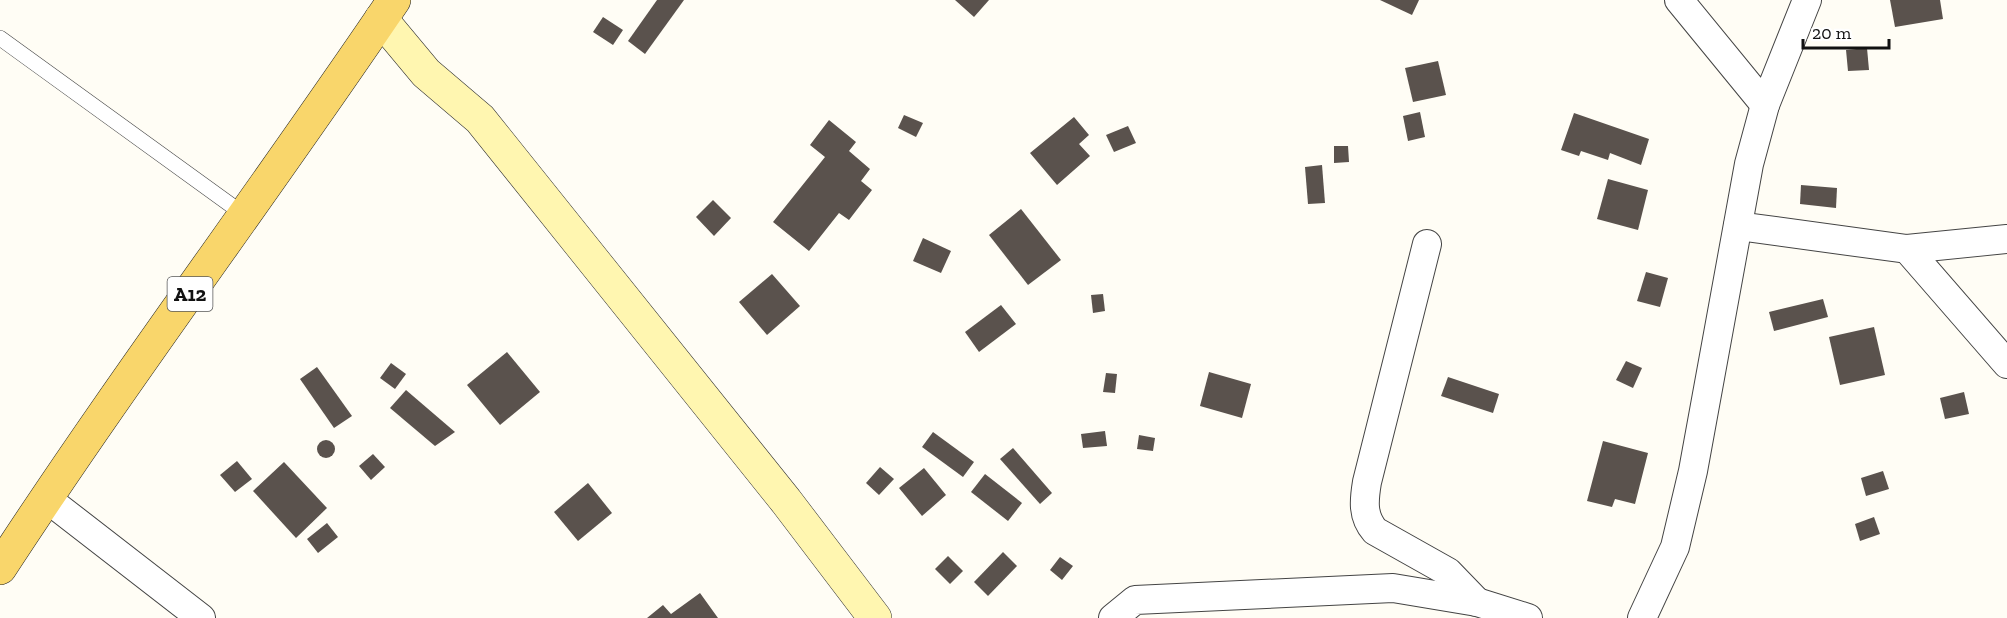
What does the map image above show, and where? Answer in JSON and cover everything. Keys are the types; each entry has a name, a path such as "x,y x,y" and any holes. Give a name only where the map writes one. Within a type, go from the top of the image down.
{"main road":[{"name":"A12","path":"0,568 46,498 246,216 387,10"}],"street":[{"path":"1679,0 1765,105"},
{"path":"1642,618 1675,547 1694,471 1749,164 1765,105 1807,0"},
{"path":"387,10 426,73 480,119 786,501 875,618"},
{"path":"1738,226 1907,249 2007,239"},
{"path":"1427,244 1368,482 1365,512 1368,523 1375,531 1448,572 1478,602"},
{"path":"1907,249 2007,364"},
{"path":"46,498 201,618"},
{"path":"1113,618 1135,600 1393,588 1478,602 1528,618"}],"lane":[{"path":"0,38 246,216"}],"building":[{"path":"657,0 684,0 645,54 628,41"},
{"path":"955,0 989,0 974,17"},
{"path":"1380,0 1419,0 1412,15"},
{"path":"1890,0 1940,0 1943,19 1895,27"},
{"path":"603,17 623,30 613,45 593,32"},
{"path":"1867,48 1869,70 1848,71 1846,50"},
{"path":"1438,61 1446,95 1413,102 1405,68"},
{"path":"1420,112 1425,137 1408,141 1403,116"},
{"path":"1574,113 1649,139 1641,165 1610,153 1608,160 1581,151 1579,156 1561,150"},
{"path":"904,115 923,123 916,137 898,128"},
{"path":"1074,117 1089,135 1079,144 1090,156 1057,185 1030,153"},
{"path":"829,120 856,142 849,151 870,169 861,181 872,190 849,220 839,213 809,251 773,222 825,157 810,145"},
{"path":"1128,126 1136,143 1114,152 1106,135"},
{"path":"1334,146 1348,146 1349,162 1334,163"},
{"path":"1322,165 1325,203 1308,204 1305,167"},
{"path":"1608,179 1648,190 1638,230 1597,219"},
{"path":"1801,185 1837,188 1836,208 1800,204"},
{"path":"713,200 731,218 714,236 696,217"},
{"path":"1021,209 1061,260 1028,285 989,235"},
{"path":"923,238 951,251 941,273 913,261"},
{"path":"1646,272 1668,278 1660,307 1637,301"},
{"path":"772,274 800,306 767,335 739,302"},
{"path":"1103,294 1105,311 1093,313 1091,295"},
{"path":"1823,299 1828,317 1774,331 1769,312"},
{"path":"1001,305 1016,324 979,352 965,332"},
{"path":"1874,327 1885,375 1840,385 1829,337"},
{"path":"507,352 540,392 500,425 467,385"},
{"path":"1626,361 1642,368 1633,388 1616,380"},
{"path":"391,363 406,374 395,389 380,378"},
{"path":"317,367 352,416 334,428 300,379"},
{"path":"1209,372 1251,384 1242,418 1200,406"},
{"path":"1106,373 1117,374 1115,393 1103,392"},
{"path":"1448,377 1499,394 1493,413 1441,396"},
{"path":"406,390 455,432 435,446 390,408"},
{"path":"1964,392 1969,414 1945,419 1940,398"},
{"path":"1105,431 1107,446 1083,448 1081,434"},
{"path":"933,432 974,462 963,477 922,447"},
{"path":"1139,435 1155,438 1153,451 1137,449"},
{"path":"322,440 330,440 335,445 333,456 322,458 317,453 317,445"},
{"path":"1603,441 1648,453 1635,504 1615,499 1612,507 1587,501"},
{"path":"1013,448 1052,493 1040,504 1000,459"},
{"path":"373,454 385,467 371,480 359,466"},
{"path":"237,461 252,479 235,492 220,475"},
{"path":"284,462 327,508 296,538 253,491"},
{"path":"880,467 894,479 879,495 866,483"},
{"path":"924,468 946,495 922,516 899,488"},
{"path":"1883,471 1889,489 1866,496 1861,478"},
{"path":"985,474 1022,503 1008,521 971,492"},
{"path":"588,483 612,513 578,541 554,512"},
{"path":"1874,517 1880,534 1860,541 1855,524"},
{"path":"327,523 338,537 318,553 307,539"},
{"path":"1003,552 1017,566 988,596 974,582"},
{"path":"948,556 963,571 950,584 935,569"},
{"path":"1060,557 1073,566 1062,580 1050,570"},
{"path":"700,593 718,618 647,618 663,605 671,614"}]}
